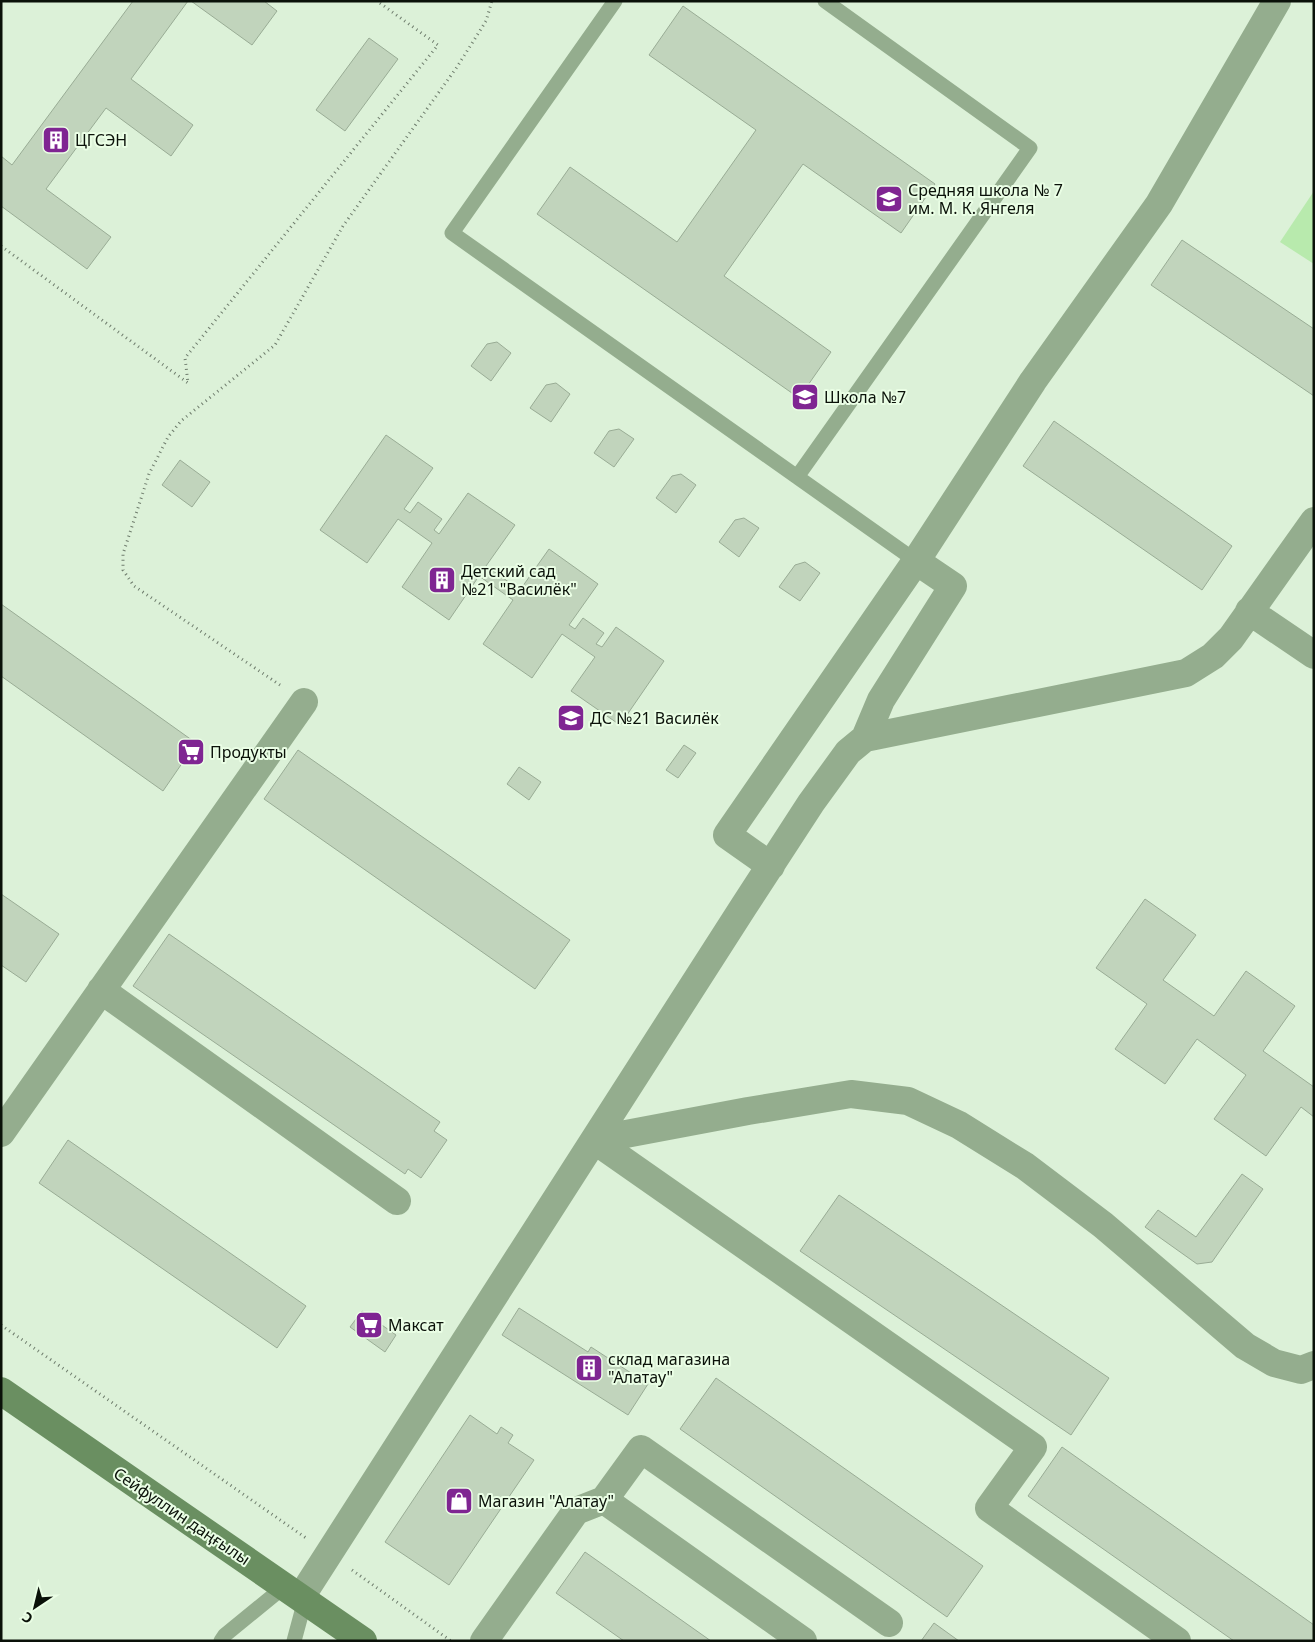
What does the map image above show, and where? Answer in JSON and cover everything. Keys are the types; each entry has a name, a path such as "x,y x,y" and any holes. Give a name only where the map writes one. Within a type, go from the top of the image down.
{"street":[{"path":"771,866 726,835 916,561 1033,381 1159,204 1276,1"},
{"path":"865,738 1186,673 1213,656 1231,638 1314,521"},
{"path":"297,1595 329,1554 811,803 848,752 865,738 881,700 953,586 916,561"},
{"path":"1249,611 1314,655"},
{"path":"1,1133 304,702"},
{"path":"101,990 397,1201"},
{"path":"594,1140 851,1094 908,1101 959,1125 1025,1166 1103,1225 1245,1346 1274,1363 1301,1370 1314,1365"},
{"path":"594,1140 1033,1448 989,1508 1177,1641"},
{"name":"Сейфуллин даңғылы","path":"1,1391 363,1641"},
{"path":"484,1641 576,1511 604,1500 641,1449 889,1623"},
{"path":"604,1500 802,1641"}],"lane":[{"path":"615,1 452,233 916,561"},
{"path":"796,477 1030,148 825,1"},
{"path":"221,1641 225,1635 297,1595"},
{"path":"294,1641 297,1595"}],"path":[{"path":"1,246 188,383 185,358 438,45 377,1"},
{"path":"304,702 134,586 123,570 123,554 149,474 168,437 181,420 275,345 344,226 458,67 486,21 492,1"},
{"path":"1,1324 451,1641"}],"green space":[{"path":"1314,191 1314,264 1280,242"}],"building":[{"name":"ЦГСЭН","path":"133,1 188,1 131,79 193,125 171,156 106,108 46,189 111,237 87,269 1,206 1,156 12,165"},
{"path":"191,1 264,1 277,11 252,45"},
{"name":"Средняя школа № 7 им. М. К. Янгеля","path":"683,6 935,184 901,233 803,164 724,276 831,352 799,398 537,214 570,167 677,242 756,130 649,55"},
{"path":"369,38 398,59 345,131 316,110"},
{"path":"1182,240 1314,329 1314,396 1151,285"},
{"path":"497,342 511,353 491,381 471,366 487,344"},
{"path":"556,383 570,394 551,422 530,408 546,385"},
{"path":"1054,421 1232,546 1202,590 1023,466"},
{"path":"619,429 634,439 614,467 594,453 609,431"},
{"name":"Детский сад №21 \"Василёк\"","path":"386,435 433,468 404,509 410,513 418,502 442,519 434,530 439,534 468,493 515,525 486,566 520,590 549,549 598,584 569,625 575,629 583,618 604,633 596,644 602,647 616,627 664,661 620,725 571,691 595,657 562,634 532,678 483,644 513,600 479,576 449,620 402,587 432,543 398,519 367,563 320,530"},
{"path":"180,460 210,482 192,507 162,485"},
{"path":"681,474 696,485 676,513 656,498 672,476"},
{"path":"744,518 759,528 739,557 719,542 735,520"},
{"path":"805,562 820,573 800,601 779,587 795,565"},
{"path":"1,604 196,743 163,791 1,676"},
{"path":"684,745 696,753 678,778 666,770"},
{"path":"298,750 570,940 535,989 264,799"},
{"path":"519,767 541,782 529,800 507,784"},
{"path":"1,894 59,934 26,982 1,965"},
{"path":"1145,899 1196,935 1163,980 1214,1016 1246,971 1295,1006 1263,1051 1314,1087 1314,1117 1301,1107 1266,1156 1214,1119 1246,1075 1197,1039 1165,1084 1115,1049 1147,1004 1096,968"},
{"path":"169,934 440,1122 434,1131 447,1140 421,1178 408,1169 405,1174 133,986"},
{"path":"68,1140 306,1306 277,1348 39,1183"},
{"path":"1242,1174 1263,1189 1212,1262 1197,1264 1145,1227 1158,1210 1196,1237"},
{"path":"839,1195 1109,1378 1071,1435 800,1251"},
{"name":"склад магазина \"Алатау\"","path":"519,1308 588,1352 591,1347 648,1384 628,1415 502,1335"},
{"path":"362,1311 396,1335 385,1352 350,1327"},
{"path":"716,1378 983,1566 947,1617 680,1429"},
{"name":"Магазин \"Алатау\"","path":"470,1415 497,1434 501,1427 513,1435 508,1443 534,1460 449,1585 385,1542"},
{"path":"1062,1447 1314,1625 1314,1641 1234,1641 1028,1496"},
{"path":"585,1552 711,1641 624,1641 556,1593"},
{"path":"934,1623 959,1641 921,1641"}],"place":[{"name":"ЦГСЭН","path":"56,140"},
{"name":"Средняя школа № 7 им. М. К. Янгеля","path":"889,199"},
{"name":"Школа №7","path":"805,397"},
{"name":"Детский сад №21 \"Василёк\"","path":"442,580"},
{"name":"ДС №21 Василёк","path":"571,718"},
{"name":"Продукты","path":"191,752"},
{"name":"Максат","path":"369,1325"},
{"name":"склад магазина \"Алатау\"","path":"589,1368"},
{"name":"Магазин \"Алатау\"","path":"459,1501"}]}
